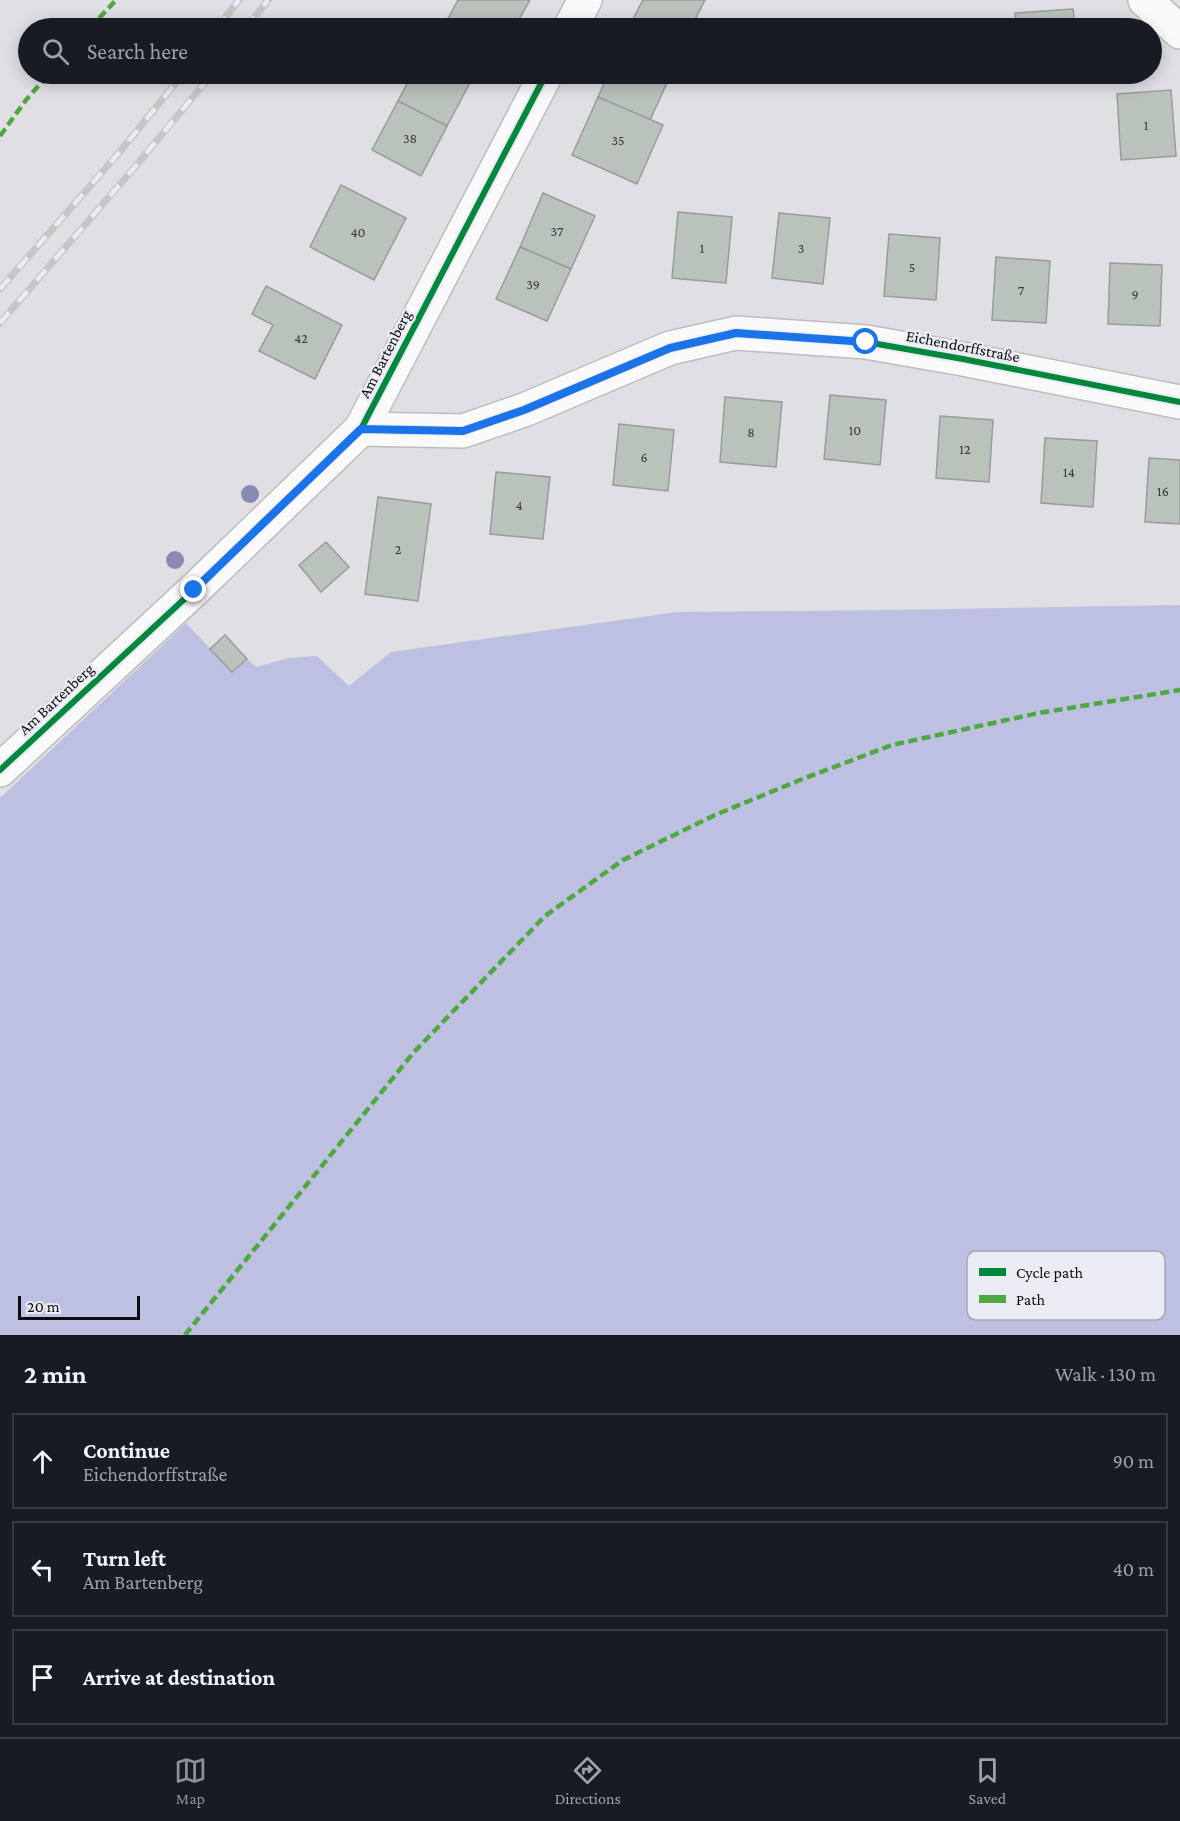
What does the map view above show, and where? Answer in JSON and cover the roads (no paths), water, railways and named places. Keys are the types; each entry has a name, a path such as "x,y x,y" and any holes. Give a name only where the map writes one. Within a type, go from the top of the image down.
{"street":[{"path":"575,18 585,0"},
{"path":"1145,0 1180,32"},
{"name":"Am Bartenberg","path":"0,770 194,590 361,429 541,84"},
{"name":"Eichendorffstraße","path":"361,429 463,431 524,410 670,348 736,333 866,342 1180,402"}],"railway":[{"path":"225,18 239,0"},
{"path":"254,18 268,0"},
{"path":"0,289 118,154 175,84"},
{"path":"0,323 204,84"}]}
